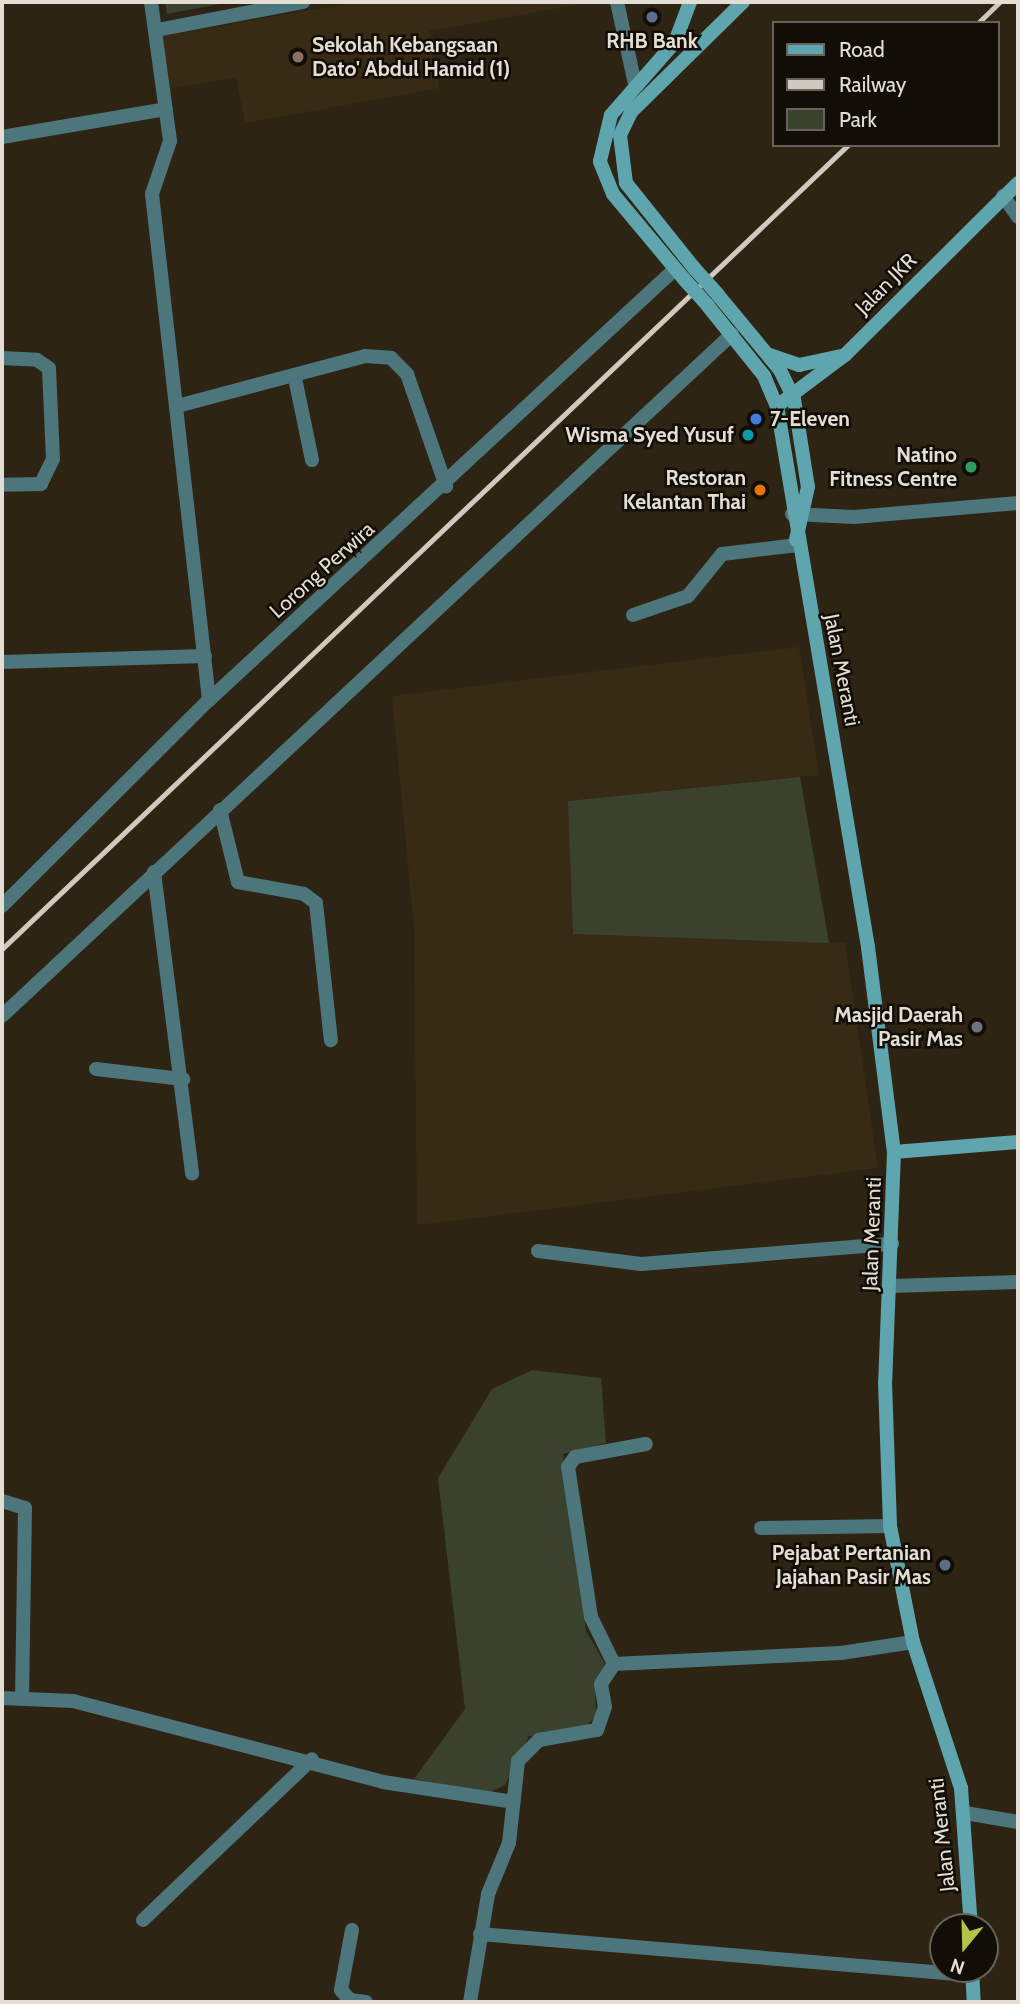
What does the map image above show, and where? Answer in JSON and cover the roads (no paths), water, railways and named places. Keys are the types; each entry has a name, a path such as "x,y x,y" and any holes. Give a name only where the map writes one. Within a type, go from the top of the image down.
{"main road":[{"path":"690,2 675,42 635,85 607,123 601,170 613,194 684,272 768,355 794,399 799,515 796,542"},
{"path":"684,272 638,202 620,164 620,135 631,112 743,2"},
{"path":"601,170 620,164"},
{"name":"Jalan JKR","path":"777,407 794,399 845,355 1018,183"},
{"path":"713,301 777,407 799,515"},
{"path":"768,355 799,365 845,355"},
{"name":"Jalan Meranti","path":"796,542 864,921 894,1152 885,1467 890,1526 913,1642 956,1762 965,1813 970,1913"},
{"path":"894,1152 1018,1142"},
{"path":"973,1983 974,2002"}],"street":[{"path":"151,2 157,30 170,154 152,194 181,405 209,700"},
{"path":"157,30 303,2"},
{"path":"617,2 635,85"},
{"path":"2,137 166,108"},
{"path":"1003,196 1018,217"},
{"name":"Lorong Perwira","path":"2,906 209,700 684,272"},
{"path":"2,1016 732,334"},
{"path":"181,405 295,378 365,356 391,358 407,374 446,486"},
{"path":"2,358 37,360 49,368 54,459 41,484 2,485"},
{"path":"295,378 312,460"},
{"path":"799,515 1018,503"},
{"path":"633,615 692,593 710,561 722,554 796,542"},
{"path":"2,662 205,656"},
{"path":"220,810 238,882 304,894 316,903 331,1040"},
{"path":"154,872 183,1079 192,1174"},
{"path":"96,1069 183,1079"},
{"path":"538,1251 641,1264 892,1244"},
{"path":"891,1286 1018,1282"},
{"path":"614,1664 591,1616 568,1467 575,1457 646,1444"},
{"path":"2,1501 25,1508 22,1698"},
{"path":"761,1528 890,1526"},
{"path":"614,1664 841,1653 913,1642"},
{"path":"470,2002 480,1934 494,1874 509,1843 519,1761 530,1744 597,1730 604,1707 601,1684 614,1664"},
{"path":"2,1698 73,1701 312,1759 419,1790 513,1801"},
{"path":"143,1920 312,1759"},
{"path":"965,1813 1018,1822"},
{"path":"352,1930 341,1990 350,2000 366,2002"},
{"path":"480,1934 929,1969"}],"railway":[{"path":"980,21 1000,2"},
{"path":"2,949 846,147"}],"place":[{"name":"RHB Bank","path":"652,17"},
{"name":"Sekolah Kebangsaan Dato' Abdul Hamid (1)","path":"298,57"},
{"name":"7-Eleven","path":"756,419"},
{"name":"Wisma Syed Yusuf","path":"748,435"},
{"name":"Natino Fitness Centre","path":"971,467"},
{"name":"Restoran Kelantan Thai","path":"760,490"},
{"name":"Masjid Daerah Pasir Mas","path":"977,1027"},
{"name":"Pejabat Pertanian Jajahan Pasir Mas","path":"945,1565"}]}
